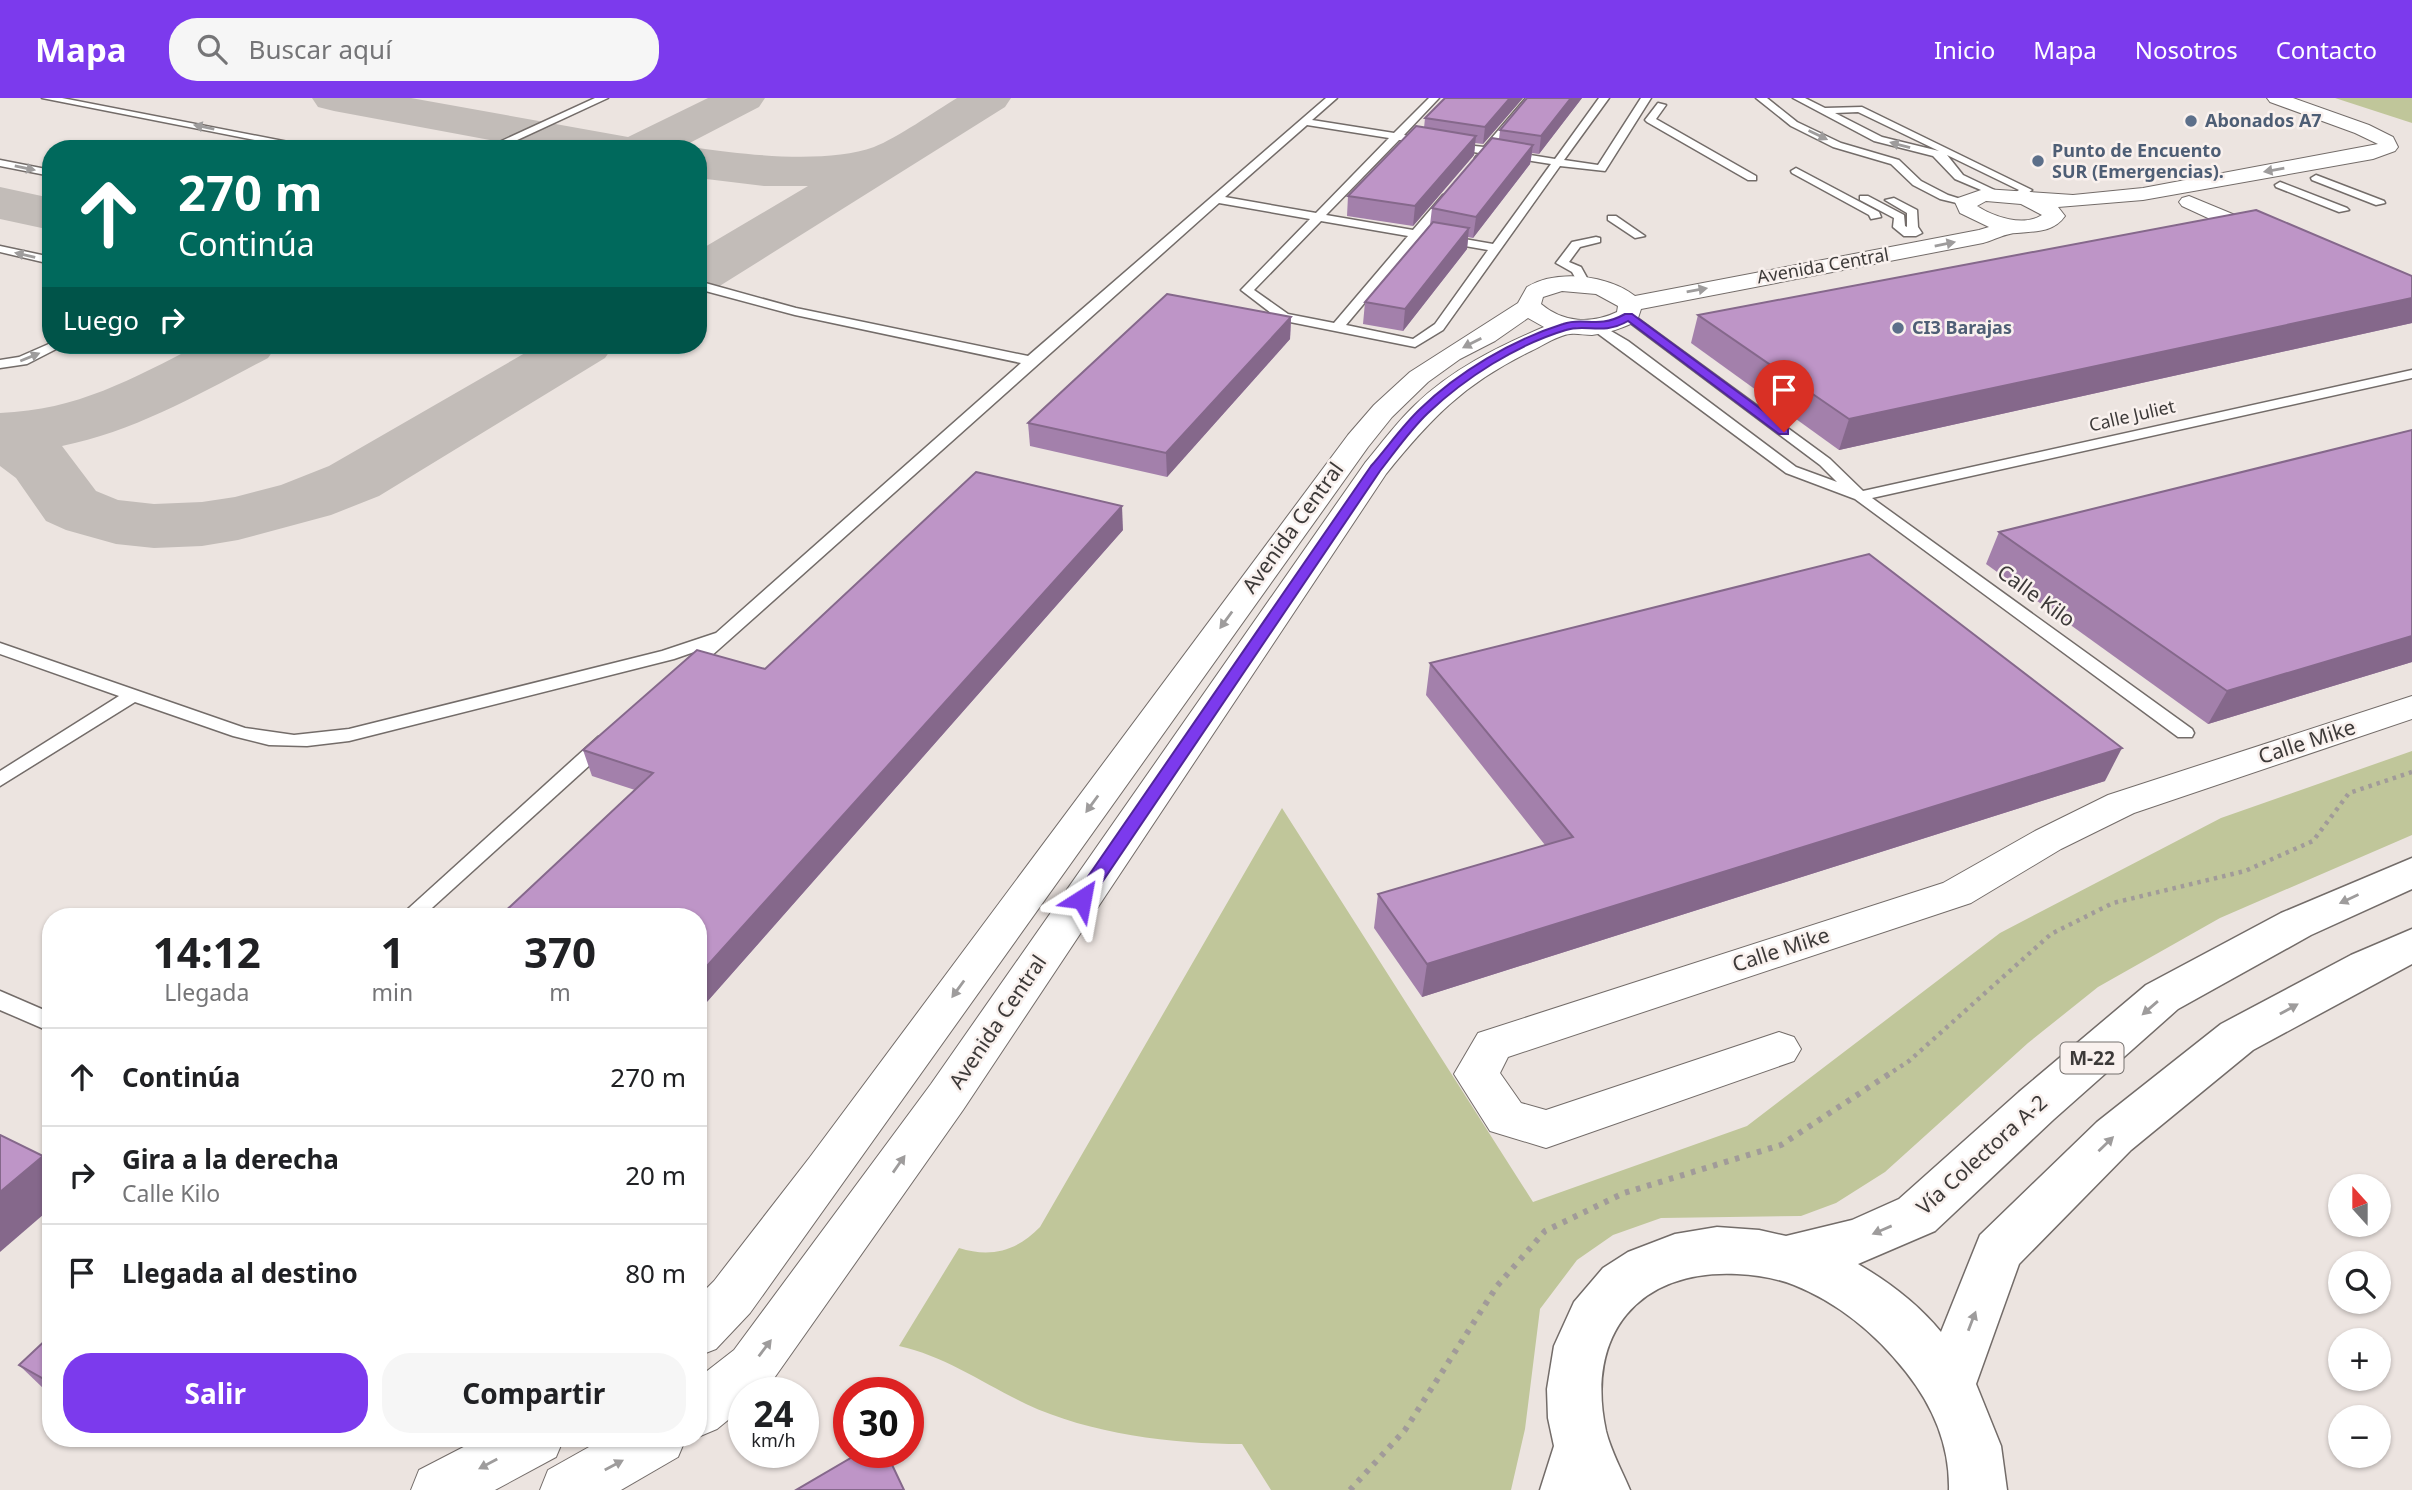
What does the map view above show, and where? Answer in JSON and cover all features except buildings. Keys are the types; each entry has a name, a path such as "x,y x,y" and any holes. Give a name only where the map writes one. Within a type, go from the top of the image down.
{"main road":[{"name":"Vía Colectora A-2","path":"1787,1259 1858,1241 1917,1215 2036,1106 2162,997 2296,924 2412,872"},
{"path":"1948,1385 1998,1251 2114,1136 2237,1037 2412,945"},
{"name":"M-22","path":"1584,1475 1573,1398 1577,1353 1593,1315 1620,1284 1654,1262 1695,1251 1740,1250 1787,1259 1825,1273 1861,1294 1894,1320 1924,1350 1948,1385 1969,1432 1980,1486"}],"street":[{"path":"2276,98 2362,129 2394,152"},
{"path":"2307,98 2404,132 2388,138 2394,152"},
{"path":"1970,209 2014,226 2035,226 2049,222 2054,216 2152,209 2322,177 2394,152"},
{"path":"2011,192 2073,201 2143,194 2373,153 2394,152"},
{"name":"Avenida Central","path":"707,1323 732,1297 835,1160 1358,441 1383,411 1419,377 1529,306 1529,298 1534,291 1562,284 1588,271 1912,234 1970,209 1972,198 2011,192"},
{"path":"2011,192 2050,210 2054,216"},
{"path":"2189,202 2288,246"},
{"name":"Avenida Central","path":"707,1404 751,1367 947,1097 1375,469 1423,411 1474,371 1516,348 1581,326 1615,324 1629,310 1971,239 2014,226"},
{"path":"1588,271 1623,297 1629,310"},
{"path":"1529,306 1548,320 1581,326"},
{"name":"Calle Mike","path":"1779,1049 1546,1129 1506,1118 1476,1074 1493,1045 1957,893 2048,840 2121,804 2412,707"},
{"path":"439,1490 520,1447"},
{"path":"568,1490 647,1447"}],"lane":[{"path":"47,98 271,140"},
{"path":"509,140 603,98"},
{"path":"674,679 1031,360 1332,98"},
{"path":"1434,98 1247,290 1284,317 1415,343 1439,327 1604,98"},
{"path":"1469,172 1531,98"},
{"path":"1435,143 1601,169 1646,98"},
{"path":"1761,98 1807,130 1837,145 1895,162 1917,183 1970,209"},
{"path":"1798,98 1878,139 1937,154 1943,157 1947,170 1957,177 2011,192"},
{"path":"1661,105 1650,120 1752,178"},
{"path":"1822,111 1860,109 2011,192"},
{"path":"1304,122 1422,141"},
{"path":"0,163 42,171"},
{"path":"1796,171 1875,214 1875,217"},
{"path":"2322,177 2392,198"},
{"path":"2322,177 2380,203"},
{"path":"2274,186 2317,208"},
{"path":"2274,186 2343,211"},
{"path":"1337,328 1451,192"},
{"path":"1849,200 1867,197 1900,217 1899,227 1912,234"},
{"path":"1216,199 1496,248"},
{"path":"1612,218 1639,236"},
{"path":"1596,240 1588,271 1562,263 1576,244 1596,240"},
{"path":"0,249 42,259"},
{"path":"707,287 795,311 1031,360"},
{"name":"Calle Kilo","path":"1629,310 1825,462 1860,496 2185,733"},
{"name":"Calle Kilo","path":"1581,326 1623,344 1791,470 1860,496"},
{"path":"0,365 22,361 42,352"},
{"name":"Calle Juliet","path":"1860,496 2412,374"},
{"path":"0,648 239,732 267,740 296,743 349,735 668,655 726,634"},
{"path":"0,780 133,695"},
{"path":"419,908 613,734"},
{"path":"0,1000 42,1019"}],"path":[{"path":"1350,1490 1405,1430 1497,1286 1545,1231 1624,1194 1781,1144 1909,1061 2051,934 2113,903 2245,871 2313,841 2348,793 2412,772"}],"green space":[{"path":"2335,98 2412,98 2412,123"},
{"path":"2412,751 2412,835 2220,918 2098,987 2028,1043 1885,1172 1836,1203 1801,1216 1661,1218 1613,1235 1577,1260 1540,1309 1525,1429 1511,1490 1271,1490 1242,1444 1160,1439 1077,1423 1026,1404 932,1356 899,1346 959,1248 982,1252 1003,1250 1022,1242 1040,1227 1282,808 1533,1202 1747,1126 2000,933 2221,818"}],"taxiway":[{"path":"334,98 569,140"},
{"path":"659,140 743,98"},
{"path":"707,270 989,98"},
{"path":"707,164 786,172 873,162"},
{"path":"0,203 42,212"},
{"path":"0,433 33,432 97,416 158,390 228,354"},
{"path":"0,439 18,447 40,463 71,506 92,515 116,522 154,526 202,524 238,518 306,500 354,481 568,354"}],"place":[{"name":"Abonados A7","path":"2191,121"},
{"name":"Punto de Encuento SUR (Emergencias).","path":"2038,161"},
{"name":"CI3 Barajas","path":"1898,328"}],"route":[{"path":"1082,899 1375,469 1423,411 1474,371 1527,343 1567,326 1595,327 1615,324 1629,316 1784,432"}]}
